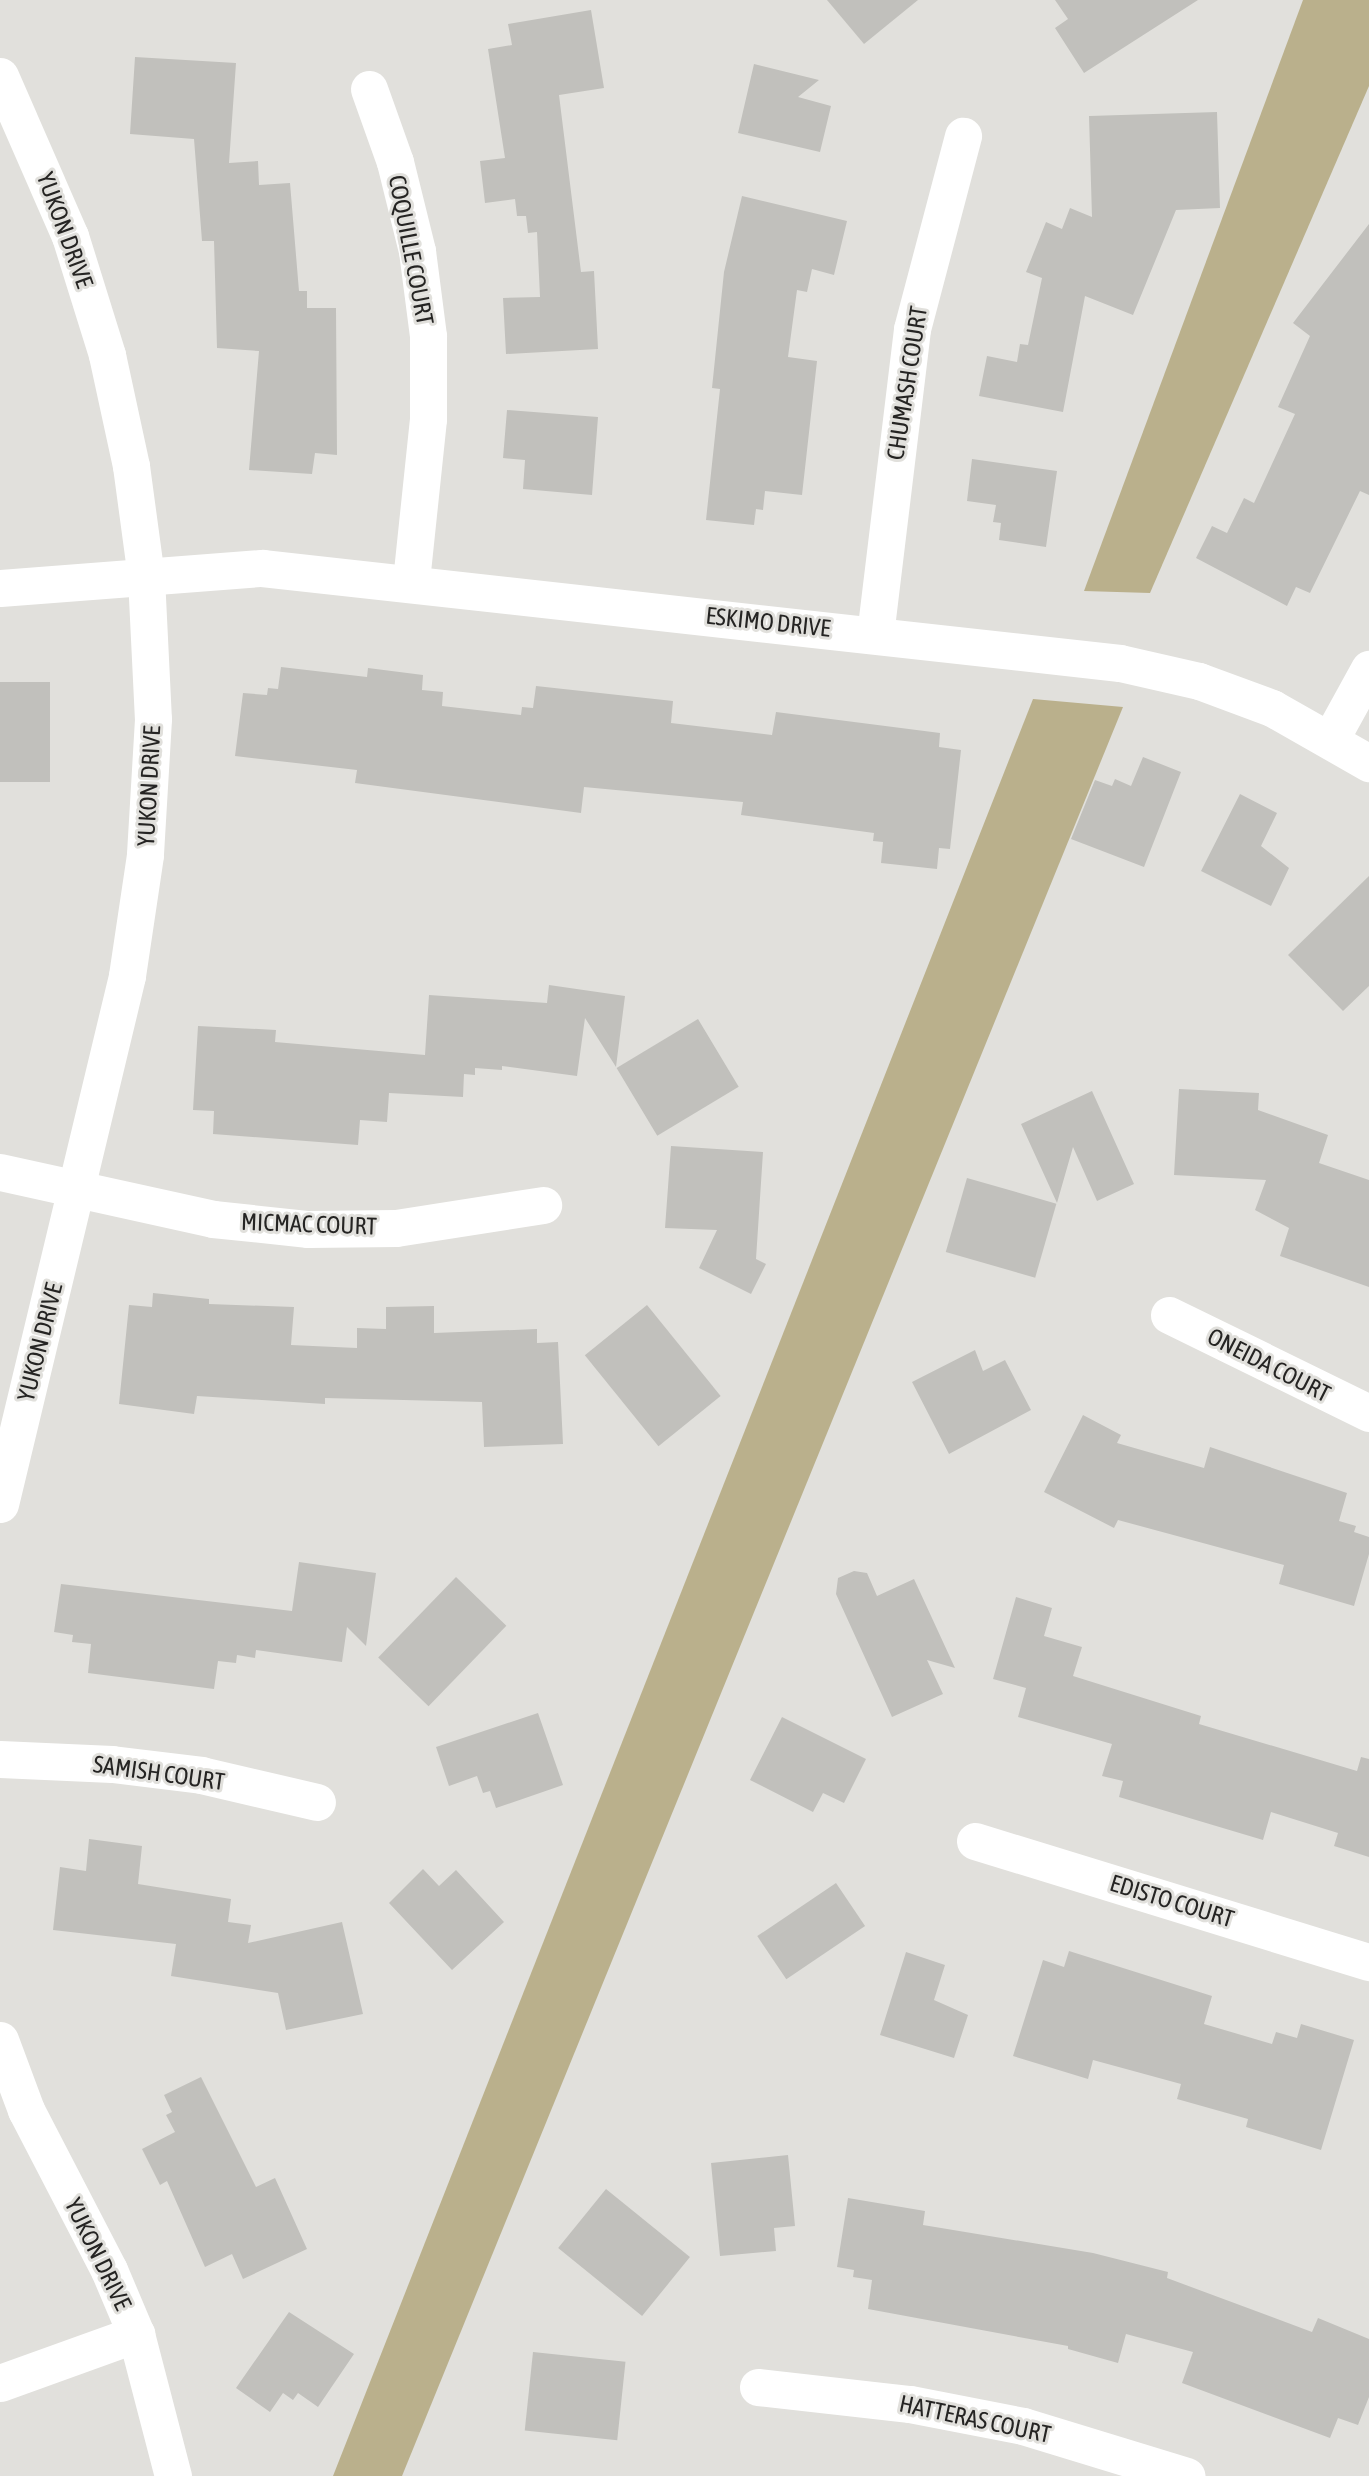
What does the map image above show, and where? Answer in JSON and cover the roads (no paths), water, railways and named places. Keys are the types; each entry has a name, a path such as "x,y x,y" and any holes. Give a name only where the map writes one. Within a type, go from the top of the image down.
{"street":[{"name":"YUKON DRIVE","path":"0,76 70,236 107,355 131,466 146,577 153,719 145,855 127,976 0,1504"},
{"name":"COQUILLE COURT","path":"369,89 395,162 414,238 428,336 428,419 411,582"},
{"name":"CHUMASH COURT","path":"875,635 912,329 962,136"},
{"name":"ESKIMO DRIVE","path":"0,588 262,568 411,582 1133,666 1211,686 1272,708 1331,738 1369,763"},
{"path":"1331,738 1369,669"},
{"name":"MICMAC COURT","path":"0,1172 76,1191 213,1219 308,1228 396,1228 543,1205"},
{"name":"ONEIDA COURT","path":"1169,1315 1369,1413"},
{"name":"SAMISH COURT","path":"0,1759 112,1764 201,1775 317,1802"},
{"name":"EDISTO COURT","path":"975,1841 1369,1962"},
{"name":"YUKON DRIVE","path":"0,2040 26,2110 109,2270 135,2334 173,2476"},
{"path":"0,2383 135,2334"},
{"name":"HATTERAS COURT","path":"758,2387 910,2403 1010,2423 1187,2476"}]}
